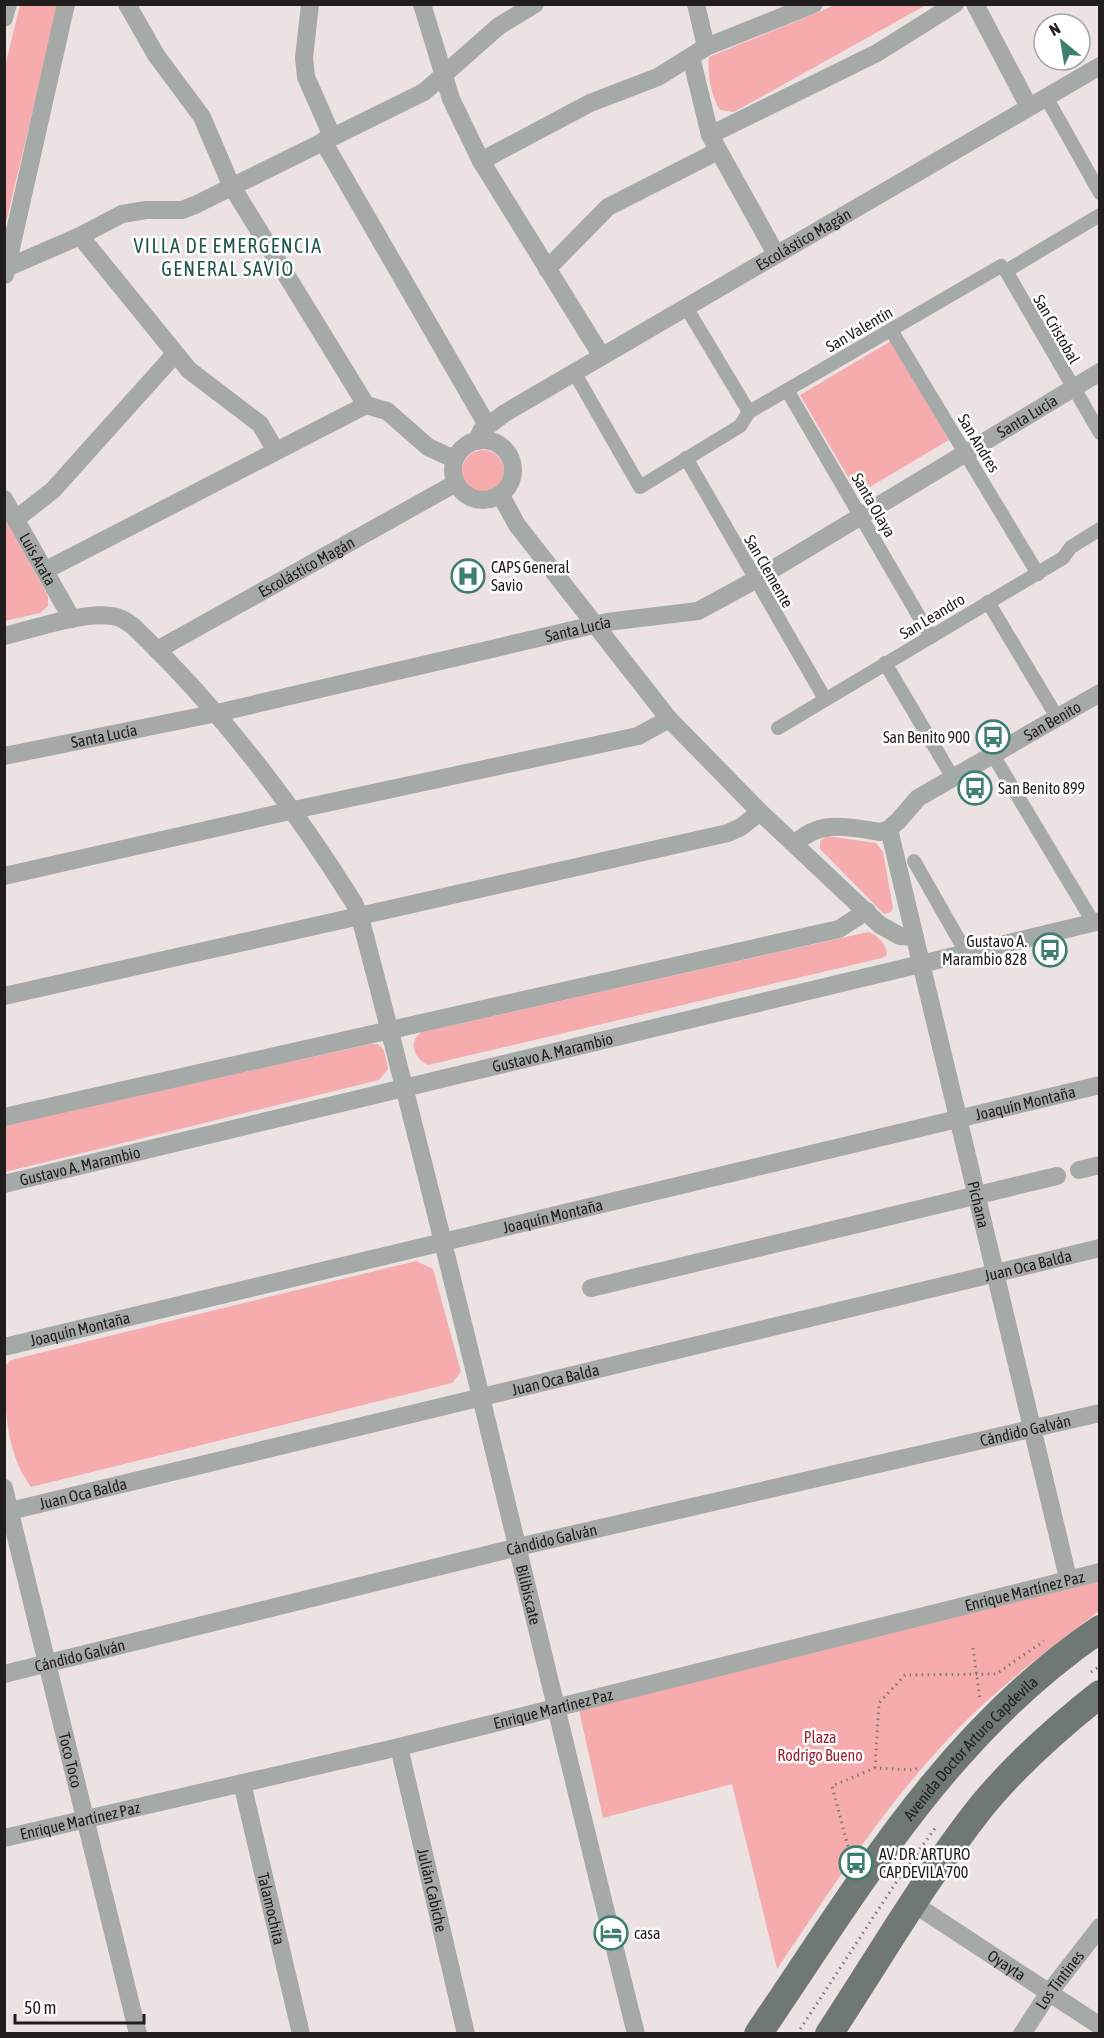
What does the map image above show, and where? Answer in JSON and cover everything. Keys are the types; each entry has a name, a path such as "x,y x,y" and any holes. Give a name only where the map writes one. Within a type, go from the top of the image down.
{"main road":[{"name":"Avenida Doctor Arturo Capdevila","path":"758,2034 866,1875 933,1782 989,1719 1038,1676 1100,1629"},
{"path":"829,2034 901,1898 982,1806 1057,1729 1100,1694"}],"street":[{"path":"4,18 8,4"},
{"path":"5,271 66,4"},
{"path":"127,4 156,56 202,117 231,185 366,405 387,411 428,447 454,459 453,470 456,483 466,495 486,500 500,494 509,483 512,474 503,437 505,413"},
{"path":"310,4 304,68 328,139 487,425"},
{"path":"422,4 451,99 481,161 601,356"},
{"path":"5,271 133,210 182,210 424,92 492,32 535,4"},
{"path":"696,4 698,52 714,143 776,254"},
{"path":"481,161 590,103 658,77 698,52 814,4"},
{"path":"547,269 608,207 714,143 877,53 955,4"},
{"path":"975,4 1029,107"},
{"name":"Escolástico Magán","path":"454,459 468,444 477,441 487,425 505,413 1100,66"},
{"path":"1046,97 1100,193"},
{"name":"San Valentín","path":"574,372 640,487 740,426 749,412 1001,266 1006,271 1100,215"},
{"path":"80,236 175,354 204,384 260,424 276,451"},
{"name":"San Cristobal","path":"1006,271 1100,433"},
{"path":"686,307 749,412"},
{"name":"San Andres","path":"891,330 1038,574"},
{"path":"16,519 53,490 175,354"},
{"name":"Santa Lucía","path":"4,756 217,713 595,626 698,611 755,580 1100,372"},
{"name":"Santa Olaya","path":"787,390 931,637"},
{"path":"46,570 366,405"},
{"path":"477,441 495,443 509,456"},
{"name":"San Clemente","path":"686,458 825,699"},
{"name":"Escolástico Magán","path":"157,650 456,483"},
{"path":"500,494 517,525 669,719 760,812 887,931 912,937"},
{"name":"Luis Arata","path":"4,499 46,570 72,620"},
{"name":"San Leandro","path":"778,728 1038,574 1063,558 1071,547 1097,536"},
{"path":"988,602 1057,717"},
{"name":"Bilibiscate","path":"4,636 72,620 110,615 122,618 157,650 217,713 294,810 351,897 360,917 445,1242 555,1707 636,2034"},
{"path":"885,663 953,778"},
{"name":"San Benito","path":"888,829 918,798 1100,693"},
{"path":"4,876 294,810 638,736 669,719"},
{"path":"993,755 1096,921"},
{"path":"4,996 728,833 741,827 760,812"},
{"path":"795,844 805,834 819,827 880,832 888,829"},
{"name":"Pichana","path":"888,829 912,937 1068,1578"},
{"path":"914,861 967,954"},
{"path":"4,1118 839,929 867,911"},
{"name":"Gustavo A. Marambio","path":"4,1184 967,954 1096,921"},
{"name":"Joaquín Montaña","path":"4,1347 1100,1085"},
{"path":"1079,1170 1100,1165"},
{"path":"591,1288 1057,1176"},
{"name":"Juan Oca Balda","path":"10,1511 1100,1248"},
{"name":"Cándido Galván","path":"4,1674 518,1547 1100,1413"},
{"name":"Toco Toco","path":"4,1488 138,2034"},
{"name":"Enrique Martínez Paz","path":"4,1838 399,1747 1068,1578 1100,1572"},
{"name":"Julián Cabiche","path":"399,1747 466,2034"},
{"name":"Talamochita","path":"242,1783 302,2034"},
{"name":"Oyayta","path":"901,1898 1100,2026"},
{"name":"Los Tintines","path":"1022,2034 1048,1994 1100,1927"}],"path":[{"path":"875,1768 879,1703 905,1675 996,1674 1044,1640"},
{"path":"973,1648 981,1702"},
{"path":"901,1898 855,1868 847,1852 832,1786 875,1768 915,1770 923,1761"}],"green space":[{"path":"20,5 58,5 5,227 5,66"},
{"path":"835,5 926,5 734,112 720,110 710,84 709,57"},
{"path":"891,341 949,440 858,494 800,395"},
{"path":"483,450 498,456 504,471 498,486 483,492 468,486 462,471 468,456"},
{"path":"4,517 48,596 48,606 40,613 5,621"},
{"path":"827,836 876,843 883,852 893,908 891,912 884,914 820,849 820,841"},
{"path":"868,932 881,941 887,955 428,1065 419,1059 414,1050 415,1040 422,1032"},
{"path":"378,1044 384,1050 388,1069 379,1080 5,1172 4,1125"},
{"path":"416,1261 433,1269 461,1372 452,1383 31,1487 23,1474 16,1460 6,1413 5,1366 11,1360"},
{"name":"Plaza Rodrigo Bueno","path":"1099,1579 1099,1611 996,1693 940,1748 875,1828 777,1969 732,1784 603,1818 579,1710"}],"place":[{"name":"CAPS General Savio","path":"468,576"},
{"name":"San Benito 900","path":"993,737"},
{"name":"San Benito 899","path":"975,788"},
{"name":"Gustavo A. Marambio 828","path":"1050,950"},
{"name":"AV. DR. ARTURO CAPDEVILA 700","path":"856,1863"},
{"name":"casa","path":"611,1933"}],"district":[{"name":"VILLA DE EMERGENCIA GENERAL SAVIO","path":"228,258"}]}
